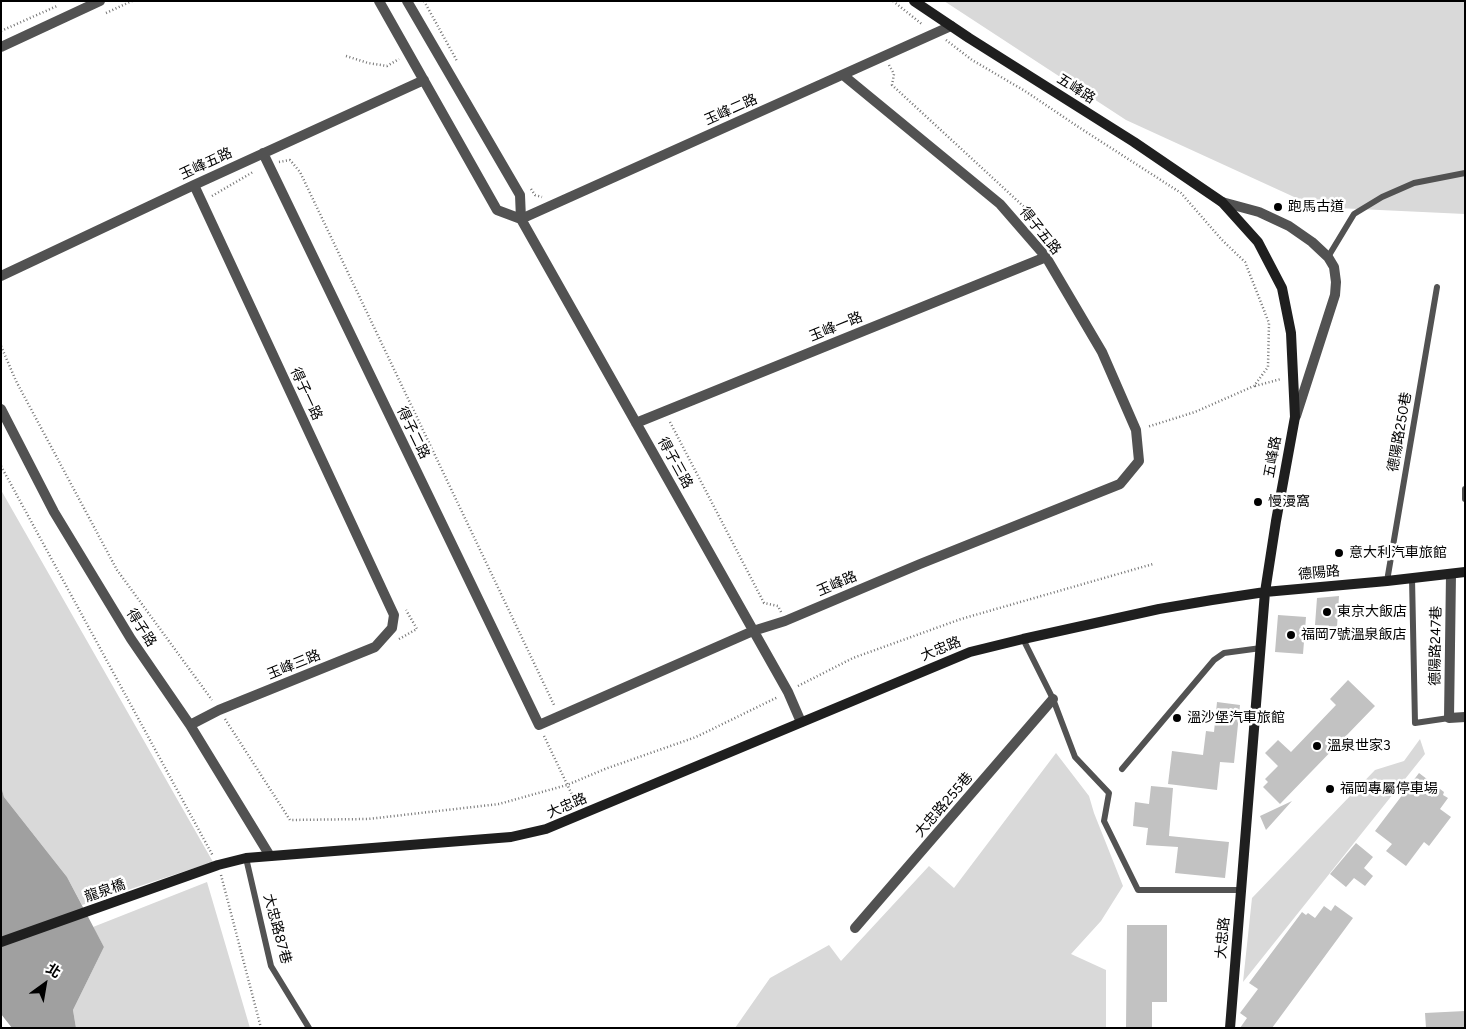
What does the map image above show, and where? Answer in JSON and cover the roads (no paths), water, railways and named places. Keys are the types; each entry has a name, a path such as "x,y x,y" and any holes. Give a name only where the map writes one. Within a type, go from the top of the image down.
{"street":[{"path":"1,47 100,1"},
{"path":"379,1 497,210 522,219 520,195 407,1"},
{"name":"五峰路","path":"914,1 1134,142 1222,202 1258,242 1282,288 1291,333 1295,417"},
{"name":"玉峰二路","path":"522,219 951,26"},
{"name":"得子五路","path":"843,75 1000,204 1046,257 1102,352 1136,430 1139,461"},
{"name":"玉峰五路","path":"1,276 424,80"},
{"name":"得子二路","path":"262,154 539,726"},
{"name":"得子一路","path":"194,185 394,616"},
{"name":"五峰路","path":"1222,202 1259,212 1289,226 1312,242 1328,257 1334,267 1336,282 1335,295 1295,417 1265,592"},
{"name":"得子三路","path":"522,219 788,692 801,722"},
{"name":"玉峰一路","path":"636,423 1046,257"},
{"name":"得子路","path":"1,409 54,512 131,639 190,725 270,856"},
{"name":"玉峰路","path":"539,726 753,631 785,621 920,564 1120,484 1139,461"},
{"name":"德陽路","path":"1265,592 1465,572"},
{"name":"德陽路247巷","path":"1449,718 1450,574"},
{"name":"大忠路","path":"218,865 246,858 511,837 546,829 970,652 1159,609 1265,592 1230,1028"},
{"name":"玉峰三路","path":"190,725 220,710 375,647 392,628 394,616"},
{"name":"大忠路255巷","path":"855,928 1053,699"},
{"path":"1449,718 1465,717"},
{"name":"龍泉橋","path":"1,942 218,865"}],"lane":[{"path":"1328,257 1354,214 1382,197 1414,183 1465,174"},
{"name":"德陽路250巷","path":"1387,581 1437,288"},
{"path":"1465,489 1465,498"},
{"path":"1412,578 1415,723 1449,718"},
{"path":"1023,639 1053,699 1075,757 1108,793 1104,821 1138,890 1241,890"},
{"path":"1122,769 1214,660 1224,653 1260,648"},
{"name":"大忠路87巷","path":"246,858 271,966 309,1028"}],"place":[{"name":"跑馬古道","path":"1278,207"},
{"name":"慢漫窩","path":"1258,502"},
{"name":"意大利汽車旅館","path":"1339,553"},
{"name":"東京大飯店","path":"1327,612"},
{"name":"福岡7號溫泉飯店","path":"1291,635"},
{"name":"溫沙堡汽車旅館","path":"1177,718"},
{"name":"溫泉世家3","path":"1317,746"},
{"name":"福岡專屬停車場","path":"1330,789"}]}
